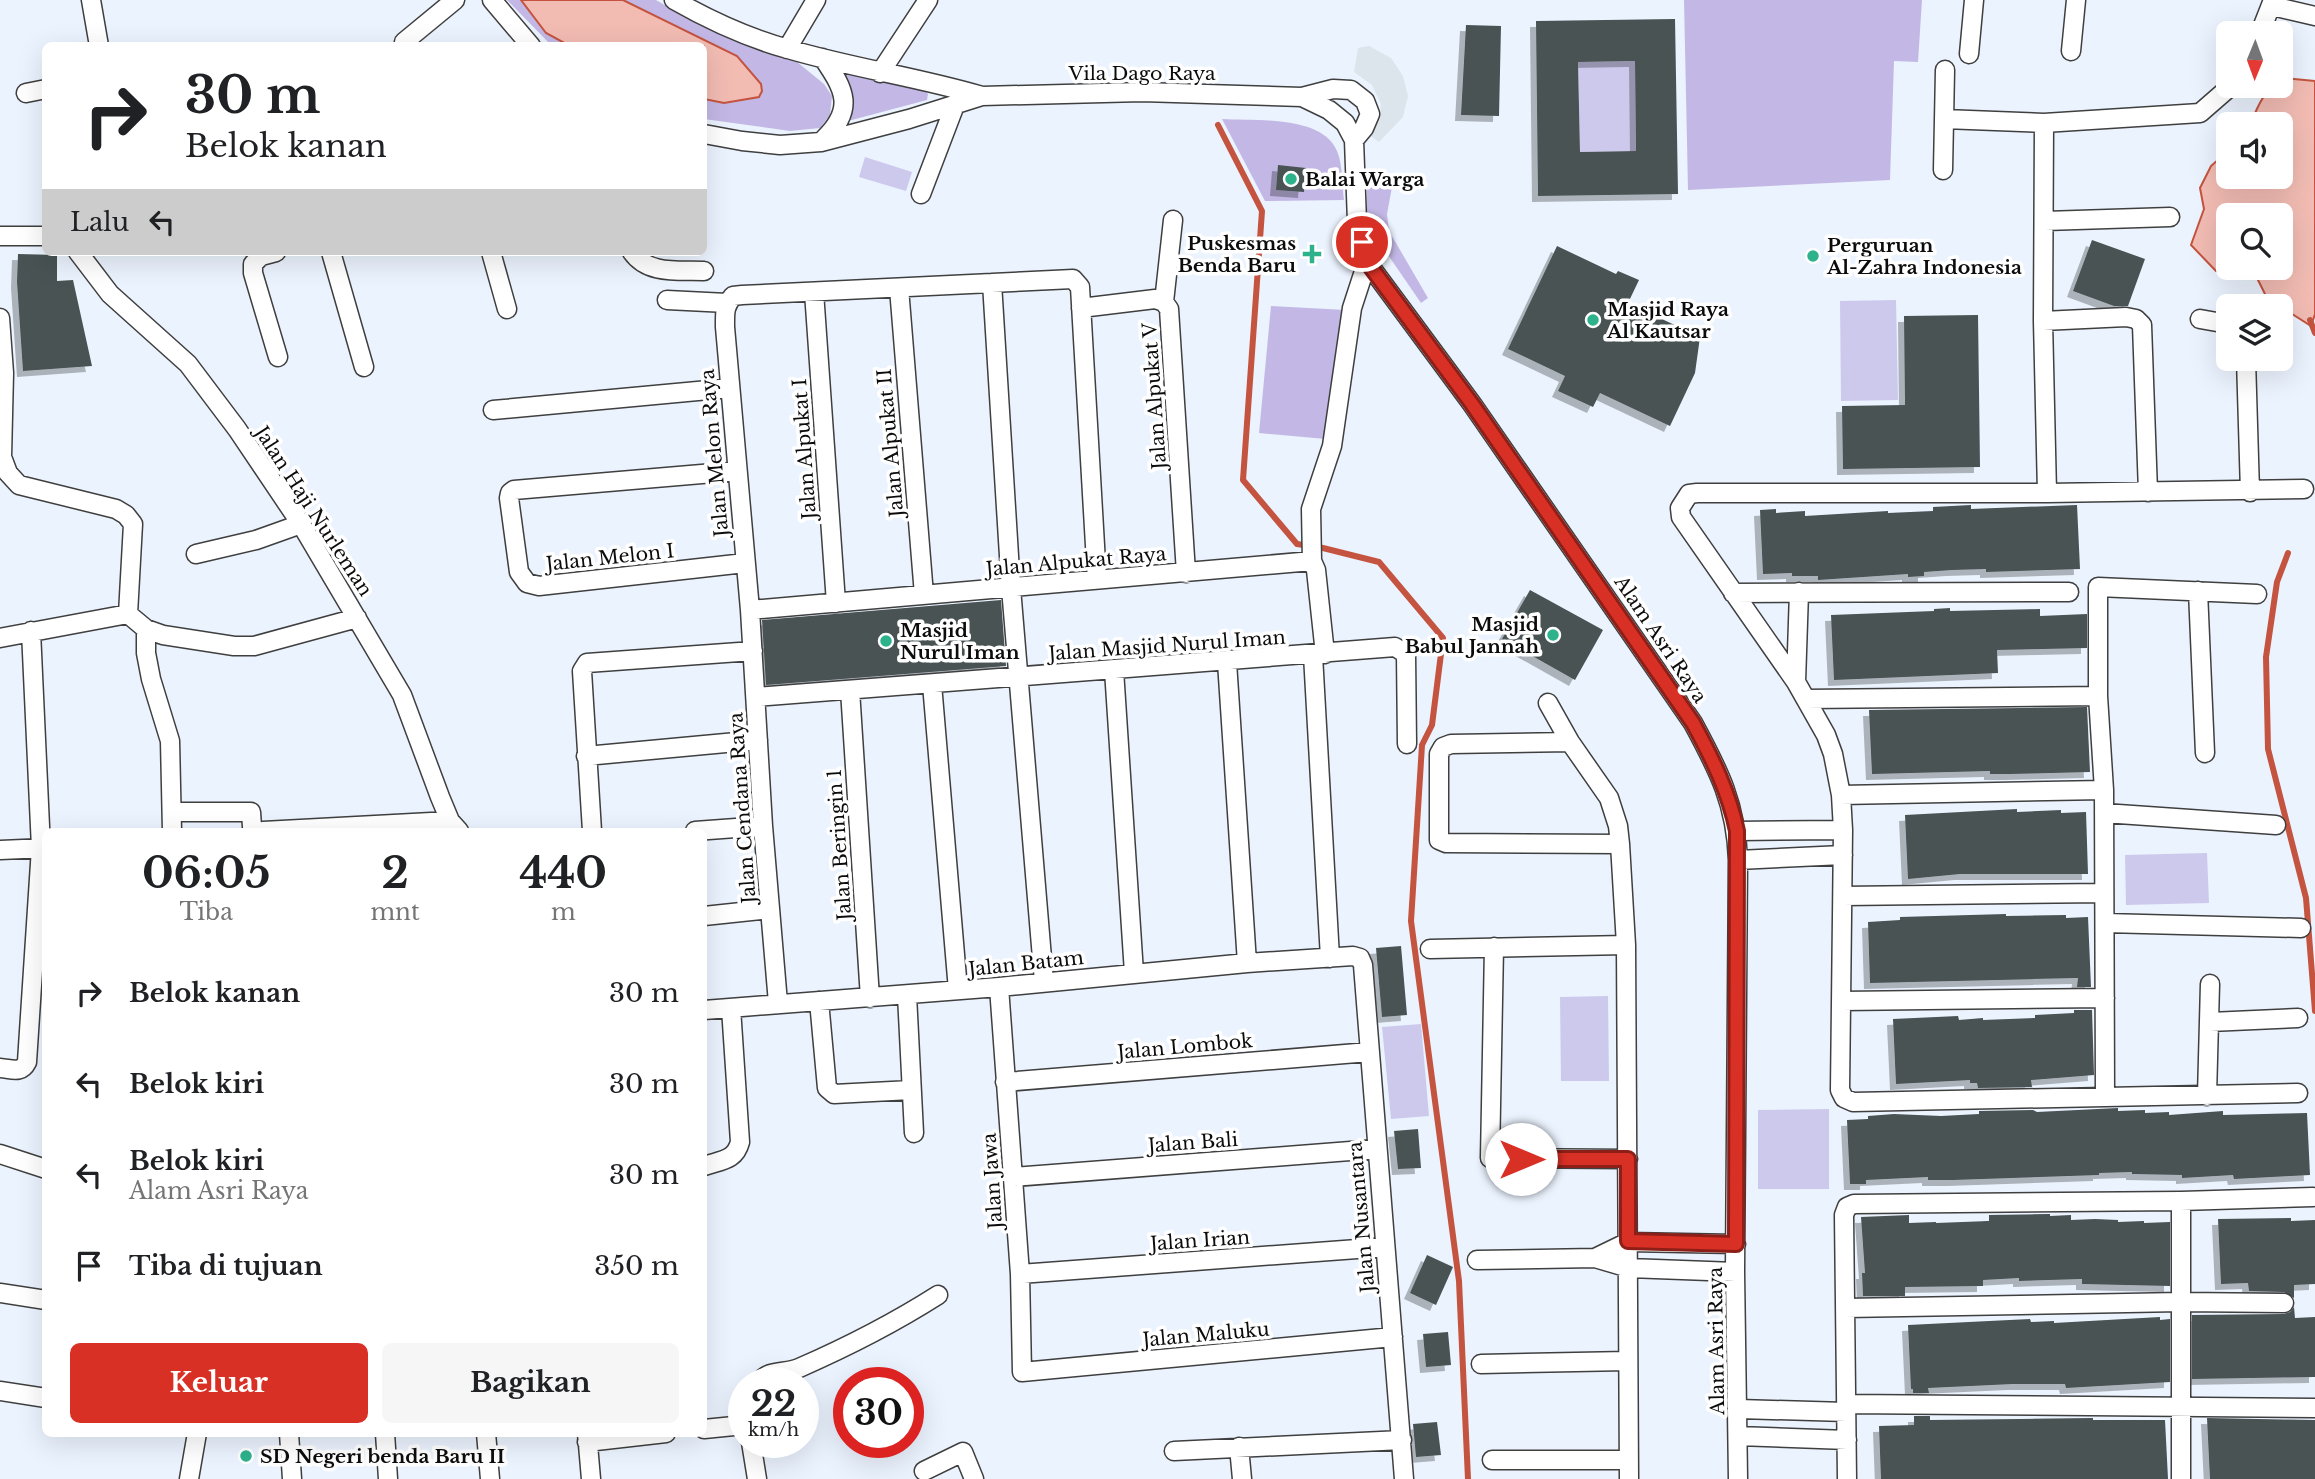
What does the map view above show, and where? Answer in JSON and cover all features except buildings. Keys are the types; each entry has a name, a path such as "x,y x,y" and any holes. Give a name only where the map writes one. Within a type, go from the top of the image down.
{"street":[{"path":"91,0 98,42"},
{"path":"404,42 455,0"},
{"path":"492,0 528,42"},
{"name":"Vila Dago Raya","path":"674,0 727,27 787,49 880,73 940,83 982,96"},
{"path":"787,49 816,0"},
{"path":"880,73 928,0"},
{"path":"1969,54 1974,0"},
{"path":"2071,51 2076,0"},
{"path":"2265,21 2272,3 2315,16"},
{"path":"821,142 839,125 844,111 844,94 823,58"},
{"path":"1943,170 1945,71"},
{"name":"Vila Dago Raya","path":"707,134 780,145 821,142 982,96 1142,92 1302,97 1333,89 1351,90 1366,101 1370,114 1364,128 1354,140 1345,123 1329,110 1302,97"},
{"path":"26,93 42,90"},
{"path":"1944,119 2044,123 2200,113 2217,98"},
{"path":"921,194 955,105"},
{"path":"2044,123 2043,321 2047,494"},
{"name":"Alam Asri Raya","path":"1354,140 1357,222 1367,262 1472,404 1693,723 1718,769 1732,808 1737,831 1738,860 1735,1272 1738,1479"},
{"path":"2045,221 2170,217"},
{"path":"1164,302 1173,220"},
{"path":"0,236 42,236"},
{"name":"Jalan Haji Nurleman","path":"81,256 110,294 188,364 237,429 301,524 402,695 454,826"},
{"path":"261,256 253,264 253,272 278,357"},
{"path":"332,256 363,367"},
{"path":"492,256 507,309"},
{"path":"635,256 653,268 704,271"},
{"path":"1330,958 1316,570 1312,561 1311,509 1332,446 1352,308 1367,262"},
{"path":"667,300 730,300 814,292 1073,279 1080,287 1097,580"},
{"path":"992,283 1011,588 1044,982"},
{"name":"Jalan Alpukat II","path":"899,288 924,595"},
{"name":"Jalan Alpukat I","path":"814,292 836,603"},
{"name":"Jalan Alpukat V","path":"1081,308 1155,299 1164,302 1169,309 1186,573"},
{"name":"Jalan Melon Raya","path":"730,300 724,309 750,610"},
{"path":"2043,321 2126,317 2136,319 2142,325 2148,492"},
{"path":"0,318 4,373 2,457 8,473 19,485 94,502 126,515 132,524 128,614"},
{"path":"2200,319 2216,322"},
{"path":"2246,371 2250,492"},
{"path":"493,410 730,388"},
{"name":"Jalan Melon I","path":"737,471 514,490 509,498 519,572 527,583 538,586 745,563"},
{"path":"2298,1093 1853,1102 1844,1098 1840,1090 1843,830 1841,795 1833,754 1826,735 1796,682 1681,517 1680,508 1689,495 1697,492 2047,494 2304,489"},
{"path":"196,554 256,540 301,524"},
{"name":"Jalan Alpukat Raya","path":"750,610 1312,561"},
{"path":"2105,1096 2104,790 2098,696 2098,587 2257,594"},
{"path":"2198,591 2205,753"},
{"path":"1796,682 1799,592"},
{"path":"1733,593 2069,592"},
{"name":"Jalan Cendana Raya","path":"750,610 763,827 778,1003"},
{"path":"0,638 128,614 146,629 163,635 207,643 254,646 357,618"},
{"path":"146,629 146,653 151,679 170,741 172,828"},
{"path":"31,631 42,830"},
{"name":"Jalan Masjid Nurul Iman","path":"756,697 1395,647 1406,654 1407,744"},
{"path":"592,828 582,671 587,663 753,651"},
{"path":"1227,662 1247,963"},
{"path":"1114,670 1134,973"},
{"path":"933,684 958,990"},
{"name":"Jalan Beringin 1","path":"850,690 870,998"},
{"path":"1806,699 2098,696"},
{"path":"1548,703 1570,742 1609,798 1618,826 1620,844 1626,945 1629,1479"},
{"path":"586,755 758,740"},
{"path":"1570,742 1451,744 1443,747 1439,754 1439,840 1446,843 1620,844"},
{"path":"1841,795 2104,790"},
{"path":"172,812 251,812 253,828"},
{"path":"2104,813 2276,825"},
{"path":"380,828 454,826"},
{"path":"707,830 763,827"},
{"path":"1737,831 1843,830"},
{"path":"0,850 42,848"},
{"path":"1738,860 1843,855"},
{"path":"0,1069 18,1071 24,1068 27,1062 42,861"},
{"path":"1843,896 2104,893"},
{"path":"707,916 770,909"},
{"path":"2105,923 2301,928"},
{"path":"1430,949 1626,945"},
{"path":"1494,947 1490,1158 1628,1159"},
{"name":"Jalan Batam","path":"707,1010 1353,956"},
{"name":"Jalan Nusantara","path":"1353,956 1360,958 1363,965 1404,1479"},
{"path":"2207,1096 2210,984"},
{"name":"Jalan Jawa","path":"999,987 1020,1274 1022,1372"},
{"path":"907,995 914,1133"},
{"path":"1842,1001 2105,998"},
{"path":"819,1001 829,1092 834,1094 911,1090"},
{"path":"707,1165 730,1158 737,1152 740,1142 731,1008"},
{"path":"2210,1022 2298,1018"},
{"name":"Jalan Lombok","path":"1005,1082 1369,1052"},
{"name":"Jalan Bali","path":"1014,1177 1376,1149"},
{"path":"0,1154 42,1168"},
{"path":"1847,1479 1844,1215 1847,1207 1854,1204 2313,1197"},
{"path":"2181,1201 2181,1479"},
{"path":"1595,1258 1628,1241 1736,1244"},
{"name":"Jalan Irian","path":"1020,1274 1384,1247"},
{"path":"1477,1260 1595,1258 1629,1268 1735,1272"},
{"path":"0,1293 42,1299"},
{"path":"802,1367 888,1325 938,1295"},
{"path":"1846,1308 2181,1302 2284,1303"},
{"name":"Jalan Maluku","path":"1022,1372 1393,1337"},
{"path":"1481,1364 1627,1362"},
{"path":"0,1391 42,1397"},
{"path":"1739,1409 2181,1405 2315,1408"},
{"path":"707,1429 728,1427"},
{"path":"1738,1436 1847,1440"},
{"path":"189,1479 196,1437"},
{"path":"289,1437 292,1479"},
{"path":"385,1437 388,1479"},
{"path":"486,1437 490,1479"},
{"path":"587,1438 591,1479"},
{"path":"1174,1451 1402,1440"},
{"path":"1239,1447 1242,1479"},
{"path":"924,1471 963,1452 974,1479"},
{"path":"754,1458 757,1479"},
{"path":"1492,1460 1628,1460"}],"shaded area":[{"path":"507,0 656,0 692,21 791,57 824,84 832,96 830,115 820,128 790,131 707,119 707,42 548,42"},
{"path":"521,0 623,0 737,56 761,84 762,91 759,97 724,103 707,100 707,42 562,42 546,33"},
{"path":"1684,0 1922,0 1918,62 1894,61 1890,180 1688,190"},
{"path":"1369,46 1391,58 1403,76 1408,96 1403,117 1379,142 1371,136 1380,119 1381,104 1372,85 1354,72 1358,48"},
{"path":"1635,61 1636,151 1580,152 1578,62"},
{"path":"840,74 924,90 928,94 927,100 848,121 852,101"},
{"path":"2293,79 2315,81 2315,314 2311,326 2293,315 2293,294 2265,294 2258,280 2293,280 2293,203 2216,203 2216,271 2191,245 2204,209 2200,188 2216,162 2216,189 2293,189 2293,112 2256,112 2263,98 2293,98"},
{"path":"1222,119 1286,122 1317,131 1329,139 1337,151 1344,200 1265,201"},
{"path":"865,157 912,172 906,191 859,177"},
{"path":"1367,169 1392,187 1387,214 1389,231 1428,298 1421,303 1373,233 1367,215"},
{"path":"1896,300 1898,400 1841,401 1840,301"},
{"path":"1271,306 1346,310 1326,439 1259,433"},
{"path":"2207,853 2209,903 2126,905 2125,855"},
{"path":"1608,996 1609,1081 1561,1081 1560,997"},
{"path":"1421,1024 1429,1116 1391,1119 1382,1027"},
{"path":"1829,1109 1829,1189 1758,1189 1758,1110"}],"waterway":[{"path":"1218,125 1262,211 1243,480 1297,544 1379,562 1443,638 1432,725 1422,745 1411,921 1459,1281 1468,1479"},
{"path":"2310,320 2315,333"},
{"path":"2288,553 2277,582 2266,657 2268,749 2306,898 2315,1011"}],"place":[{"name":"Balai Warga","path":"1291,179"},
{"name":"Puskesmas Benda Baru","path":"1312,254"},
{"name":"Perguruan Al-Zahra Indonesia","path":"1813,256"},
{"name":"Masjid Raya Al Kautsar","path":"1593,320"},
{"name":"Masjid Babul Jannah","path":"1553,635"},
{"name":"Masjid Nurul Iman","path":"886,641"},
{"name":"SD Negeri benda Baru II","path":"246,1456"}],"route":[{"path":"1362,242 1367,262 1472,404 1693,723 1718,769 1737,831 1736,1244 1628,1241 1628,1159 1521,1159"}]}
